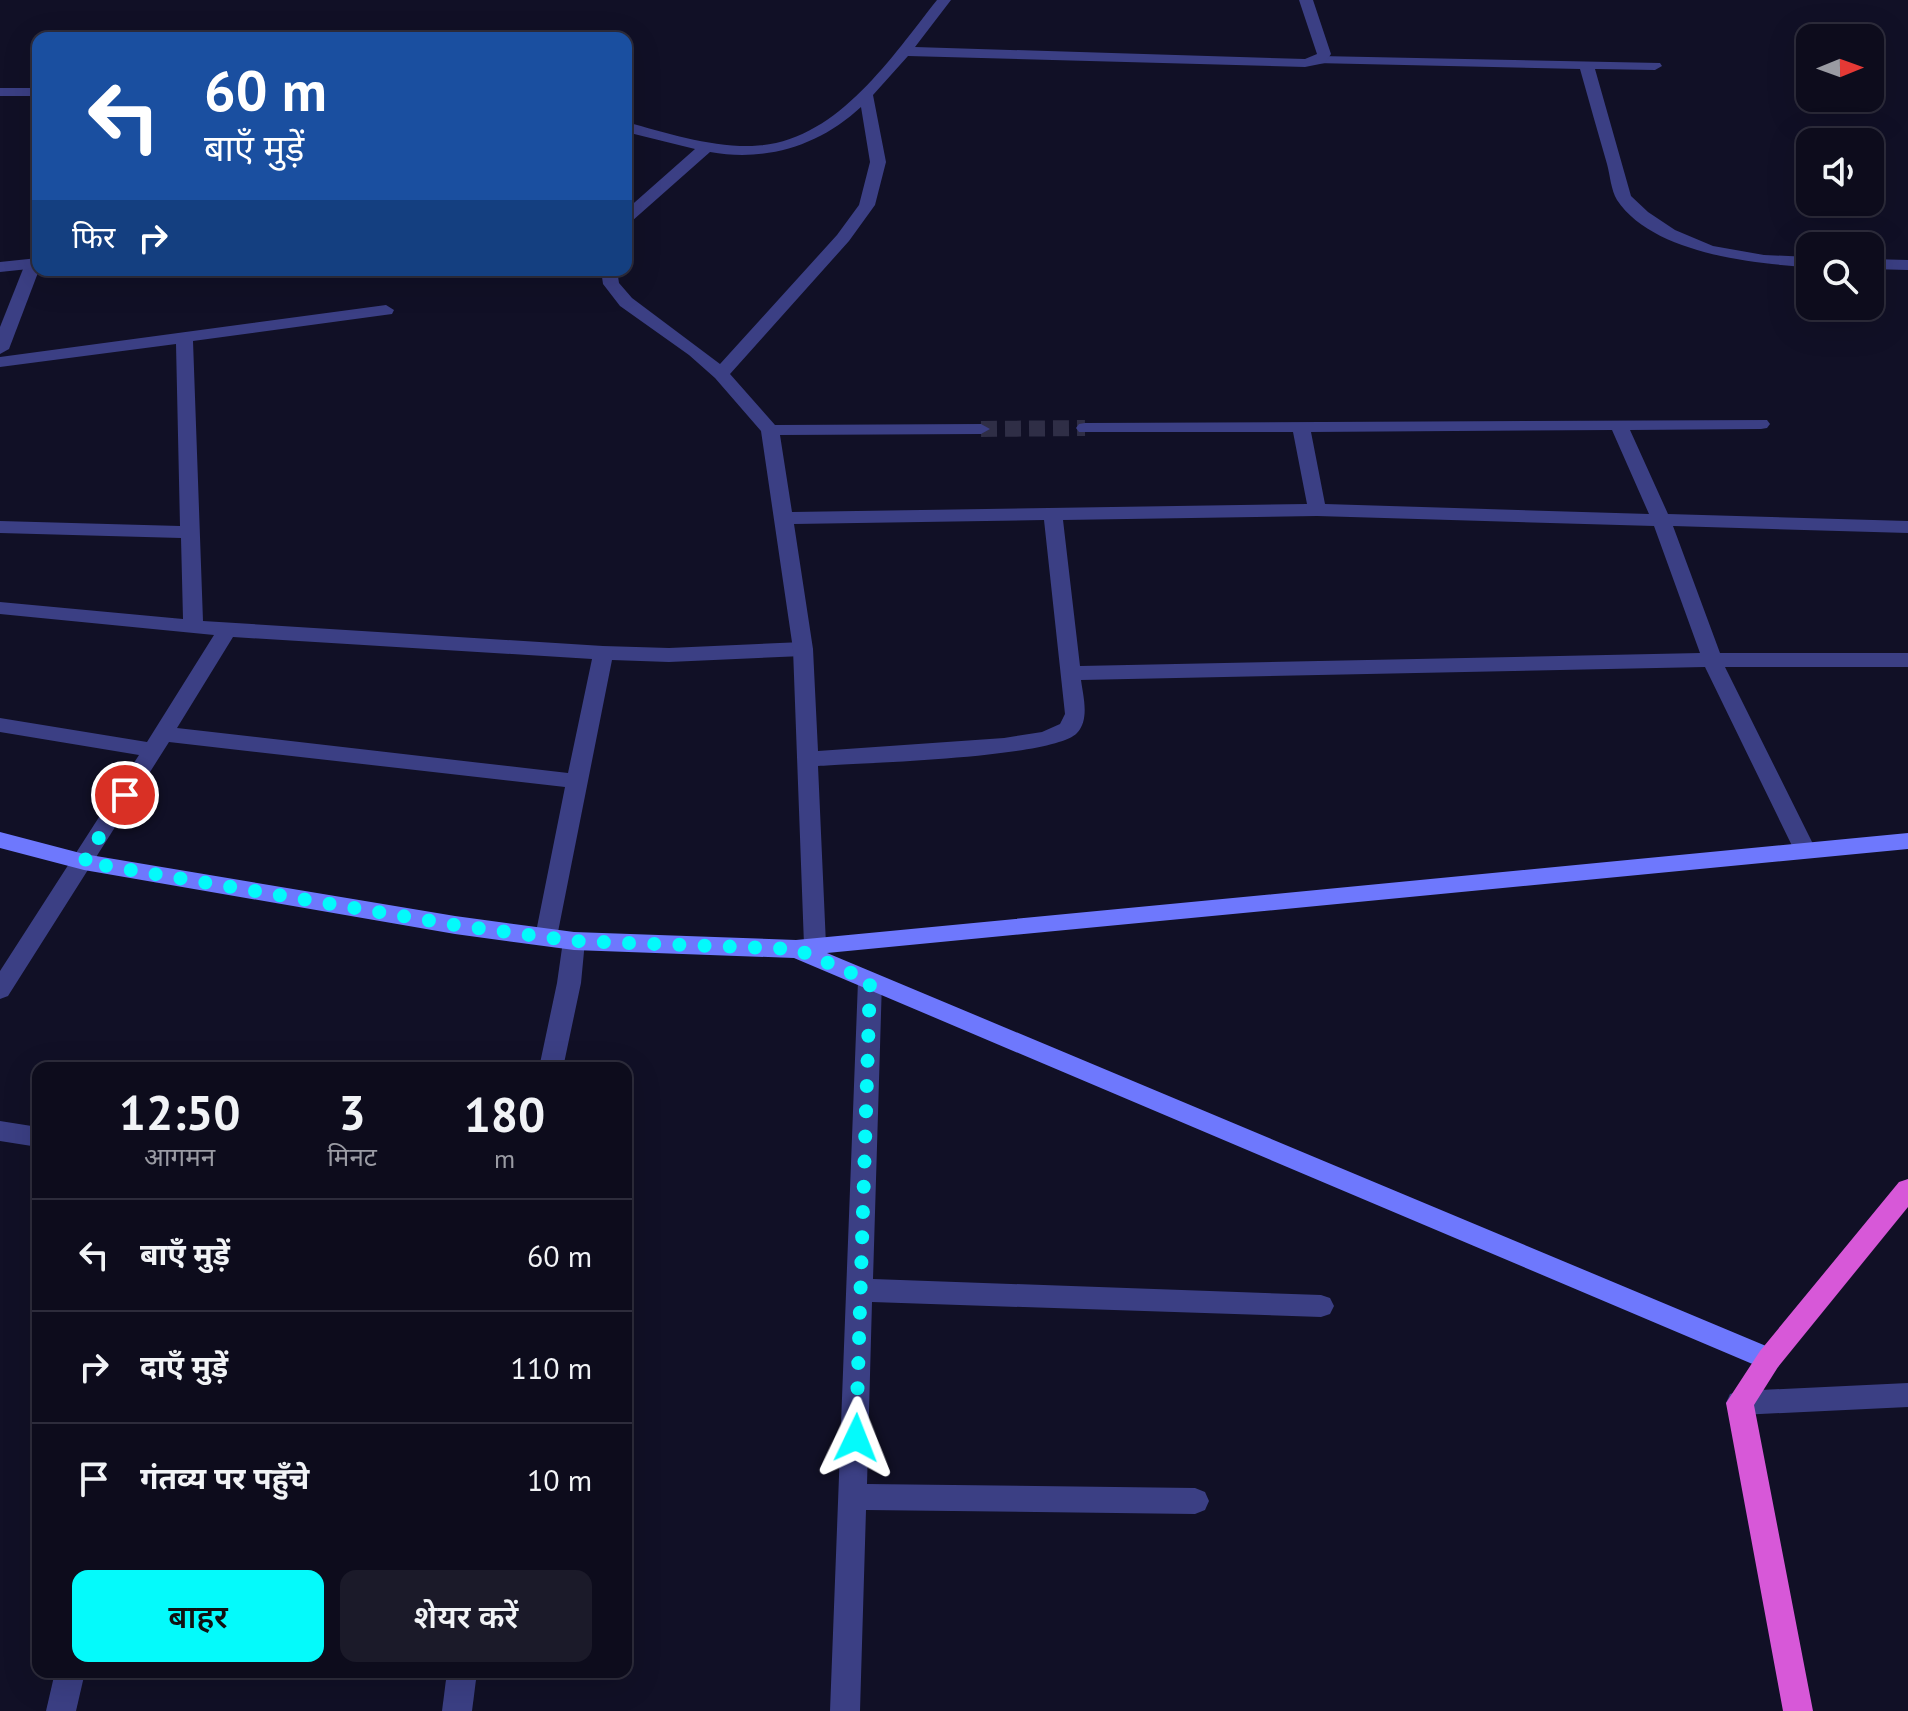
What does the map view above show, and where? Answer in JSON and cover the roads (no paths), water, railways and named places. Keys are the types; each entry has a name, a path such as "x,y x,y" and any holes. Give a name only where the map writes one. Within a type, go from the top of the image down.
{"highway":[{"path":"1798,1711 1740,1403 1769,1359 1908,1189"}],"main road":[{"path":"0,840 84,862 574,941 806,947 1908,841"},
{"path":"806,947 870,981 1769,1359"}],"street":[{"path":"632,128 706,147 773,149 805,138 839,118 866,95 944,0"},
{"path":"1306,0 1324,54 1320,60"},
{"path":"903,51 1295,64 1320,60 1655,66"},
{"path":"1586,65 1624,198 1642,215 1669,233 1709,250 1764,260 1796,261"},
{"path":"0,92 32,92"},
{"path":"721,374 843,238 867,205 878,162 866,95"},
{"path":"632,213 706,147"},
{"path":"0,267 32,263"},
{"path":"1884,264 1908,265"},
{"path":"0,349 32,273"},
{"path":"610,276 611,284 626,302 695,351 737,388 770,430 803,649 807,759 806,947"},
{"path":"0,362 386,310"},
{"path":"184,337 193,627"},
{"path":"1085,428 1761,424"},
{"path":"1619,425 1661,519 1712,660 1805,850"},
{"path":"1301,427 1317,510"},
{"path":"770,430 981,429"},
{"path":"785,518 1317,510 1908,527"},
{"path":"807,759 1004,745 1046,739 1069,729 1075,714 1053,516"},
{"path":"0,527 190,532"},
{"path":"0,608 227,630 603,653 669,655 803,649"},
{"path":"0,990 84,862 227,630"},
{"path":"546,937 603,653"},
{"path":"1070,673 1712,660 1908,660"},
{"path":"0,725 576,781"},
{"path":"552,1062 569,983 574,941"},
{"path":"845,1711 870,981"},
{"path":"0,1131 32,1136"},
{"path":"861,1290 1321,1306"},
{"path":"1740,1403 1908,1395"},
{"path":"854,1497 1195,1501"},
{"path":"61,1711 69,1678"},
{"path":"457,1711 461,1678"}],"tunnel":[{"path":"981,429 1085,428"}]}
